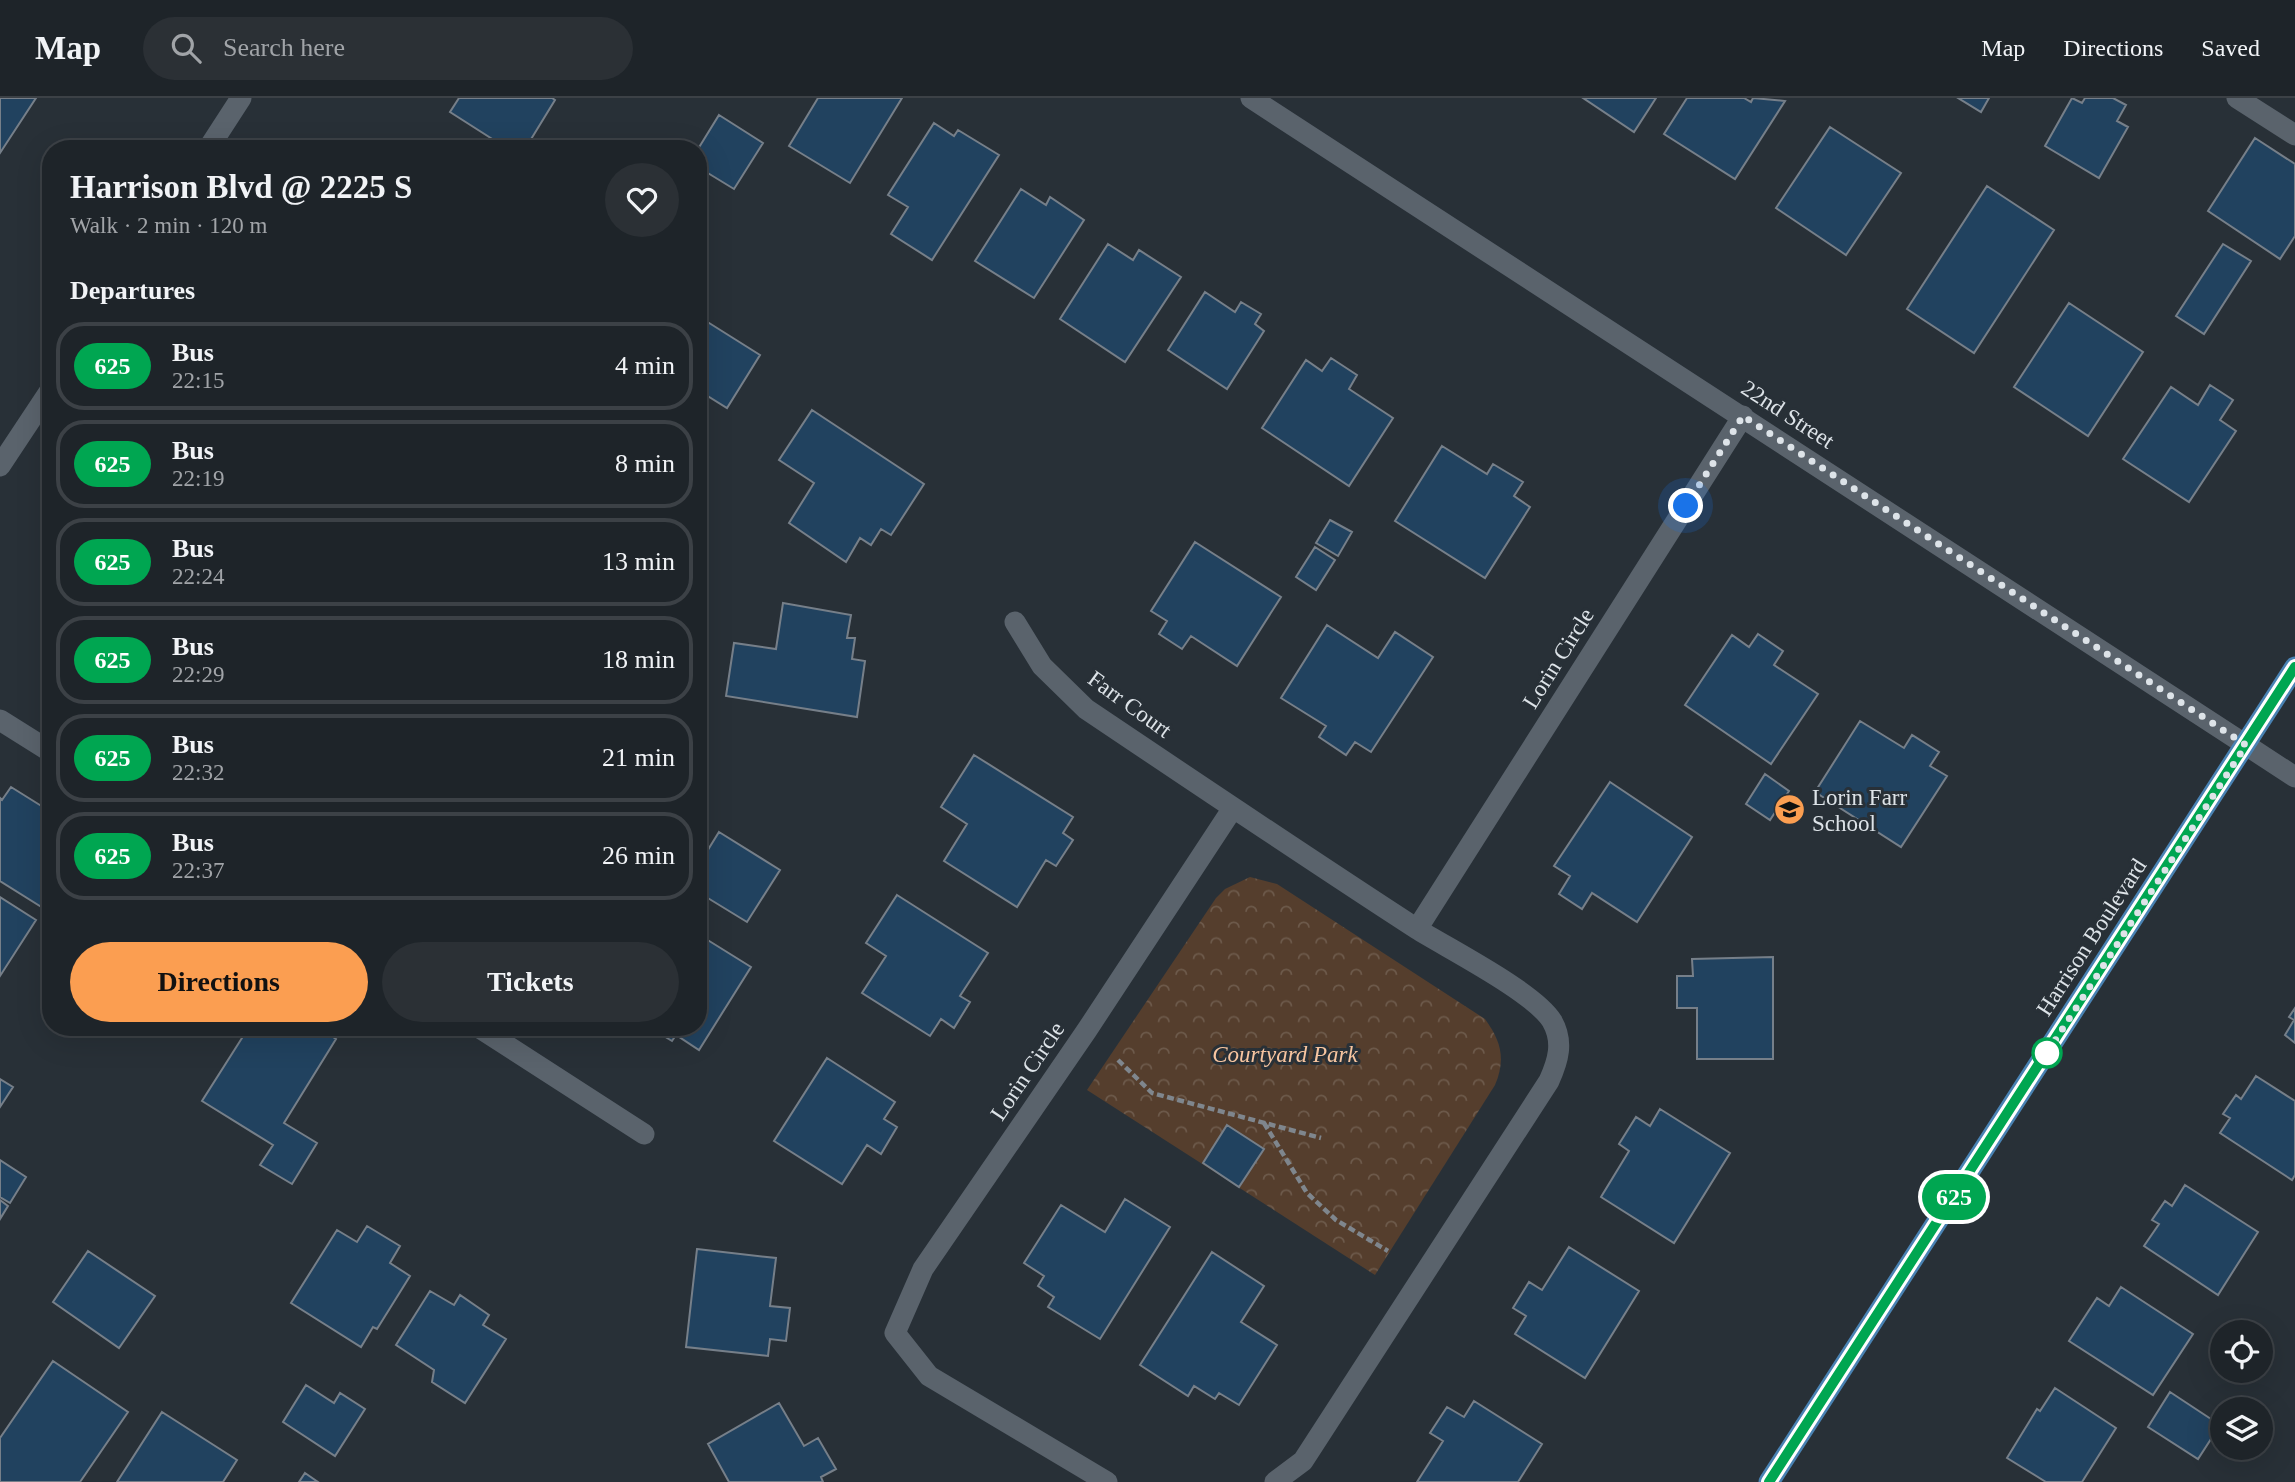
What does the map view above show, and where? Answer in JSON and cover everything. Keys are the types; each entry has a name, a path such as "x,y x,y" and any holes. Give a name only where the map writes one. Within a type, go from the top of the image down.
{"main road":[{"name":"Harrison Boulevard","path":"1769,1482 2295,667"}],"street":[{"path":"214,140 241,98"},
{"name":"22nd Street","path":"1251,98 2295,777"},
{"path":"2237,98 2295,135"},
{"path":"0,466 42,402"},
{"name":"Lorin Circle","path":"1417,929 1743,416"},
{"name":"Farr Court","path":"1015,622 1042,666 1086,709 1233,808"},
{"path":"0,720 42,746"},
{"path":"1233,808 1417,929 1530,999 1551,1019 1559,1038 1559,1060 1549,1081 1303,1461 1275,1482"},
{"name":"Lorin Circle","path":"1107,1482 929,1376 895,1333 923,1269 1087,1030 1233,808"},
{"path":"492,1036 644,1134"}],"path":[{"path":"1087,1030 1152,1093 1321,1138"},
{"path":"1264,1123 1307,1193 1336,1220 1426,1272"}],"green space":[{"name":"Courtyard Park","path":"1250,877 1277,884 1485,1019 1498,1043 1501,1058 1495,1085 1375,1275 1087,1090 1216,898 1225,889"}],"building":[{"path":"0,98 36,98 0,153"},
{"path":"459,98 555,100 531,140 494,140 450,112"},
{"path":"818,98 902,98 850,183 789,146"},
{"path":"1583,98 1656,98 1634,132"},
{"path":"1687,98 1785,101 1735,179 1664,134"},
{"path":"1958,98 1989,98 1981,112"},
{"path":"2072,98 2082,103 2085,98 2113,98 2126,105 2117,121 2128,127 2099,178 2045,146"},
{"path":"719,115 763,143 734,189 707,172 707,140 704,140"},
{"path":"934,123 954,136 958,130 999,155 932,260 891,234 908,207 888,195"},
{"path":"1830,127 1901,173 1846,255 1776,208"},
{"path":"2255,138 2295,164 2295,236 2280,259 2208,211"},
{"path":"1987,186 2054,230 1974,353 1907,309"},
{"path":"1021,189 1046,205 1050,197 1084,220 1034,298 975,261"},
{"path":"1108,244 1133,260 1139,250 1181,277 1125,362 1060,319"},
{"path":"2223,244 2251,261 2204,334 2176,316"},
{"path":"1205,292 1235,312 1241,302 1261,314 1255,324 1264,331 1227,389 1168,350"},
{"path":"2069,303 2143,352 2088,436 2014,387"},
{"path":"707,322 760,355 727,408 707,396"},
{"path":"1331,358 1357,375 1349,389 1393,418 1349,486 1262,428 1306,360 1322,371"},
{"path":"2210,385 2233,400 2220,420 2236,431 2189,502 2123,459 2171,387 2198,405"},
{"path":"812,410 924,484 891,535 881,529 871,545 860,538 846,562 789,523 814,483 779,460"},
{"path":"1442,446 1487,474 1493,464 1523,482 1514,496 1530,507 1485,578 1395,521"},
{"path":"1330,520 1352,532 1338,556 1316,543"},
{"path":"1195,542 1281,597 1237,666 1191,636 1182,649 1159,634 1167,621 1151,611"},
{"path":"1315,547 1335,560 1316,590 1296,577"},
{"path":"783,603 851,615 847,638 855,638 852,659 865,661 857,717 726,696 734,643 776,649"},
{"path":"1327,625 1378,658 1395,632 1433,657 1371,752 1355,742 1346,755 1319,737 1326,726 1281,698"},
{"path":"1758,634 1783,651 1774,665 1818,694 1771,764 1685,705 1732,635 1749,647"},
{"path":"1860,721 1904,748 1912,735 1939,752 1930,766 1947,776 1901,847 1815,792"},
{"path":"974,755 1073,817 1063,833 1073,840 1056,866 1046,860 1017,907 944,861 967,824 941,807"},
{"path":"1765,774 1789,791 1770,820 1746,804"},
{"path":"1610,782 1692,837 1637,922 1592,893 1582,909 1559,894 1570,876 1554,866"},
{"path":"11,787 42,806 42,907 0,881 0,798 2,800"},
{"path":"719,832 780,870 747,922 707,898 707,851"},
{"path":"897,895 988,953 960,996 970,1002 954,1028 941,1019 930,1036 862,993 886,956 866,943"},
{"path":"0,897 36,920 0,976"},
{"path":"707,940 751,967 699,1050 678,1036 707,1036"},
{"path":"1773,957 1773,1059 1697,1059 1697,1008 1677,1008 1677,976 1693,976 1692,959"},
{"path":"2295,1008 2295,1043 2285,1035 2294,1020 2289,1017"},
{"path":"243,1036 331,1036 336,1039 284,1123 317,1143 292,1184 260,1165 273,1145 202,1101"},
{"path":"827,1058 895,1102 884,1119 897,1127 881,1154 867,1145 842,1184 774,1141"},
{"path":"2256,1076 2295,1101 2295,1175 2292,1180 2220,1133 2230,1118 2223,1114 2236,1095 2241,1099"},
{"path":"0,1079 13,1087 0,1107"},
{"path":"1660,1109 1730,1153 1674,1243 1601,1197 1629,1151 1619,1144 1636,1117 1650,1126"},
{"path":"1227,1125 1264,1149 1239,1187 1203,1163"},
{"path":"0,1160 26,1177 10,1203 0,1197"},
{"path":"2185,1185 2258,1232 2218,1295 2144,1246 2159,1224 2152,1220 2165,1201 2172,1206"},
{"path":"1125,1199 1170,1227 1100,1339 1048,1307 1054,1297 1038,1286 1044,1276 1024,1263 1061,1205 1105,1232"},
{"path":"0,1200 8,1206 0,1219"},
{"path":"367,1226 400,1246 390,1263 410,1276 377,1329 373,1327 361,1347 291,1303 337,1230 357,1242"},
{"path":"1569,1247 1639,1291 1585,1378 1515,1334 1526,1316 1513,1308 1529,1282 1542,1290"},
{"path":"697,1249 776,1258 770,1306 790,1308 786,1341 770,1339 768,1356 686,1347"},
{"path":"88,1251 155,1296 119,1348 53,1302"},
{"path":"1212,1252 1264,1286 1241,1322 1277,1345 1239,1405 1219,1393 1215,1399 1194,1386 1188,1396 1140,1365"},
{"path":"2121,1287 2193,1334 2153,1395 2069,1341 2097,1298 2109,1306"},
{"path":"430,1291 454,1305 460,1295 489,1315 483,1325 506,1339 465,1403 432,1382 434,1370 396,1345"},
{"path":"53,1361 128,1412 80,1482 0,1482 0,1438"},
{"path":"306,1385 334,1403 340,1393 365,1409 335,1456 283,1422"},
{"path":"2055,1388 2116,1428 2082,1482 2046,1482 2007,1458 2037,1409 2040,1411"},
{"path":"2170,1392 2210,1418 2210,1440 2198,1459 2148,1427"},
{"path":"1474,1401 1542,1444 1518,1482 1417,1482 1443,1441 1430,1433 1447,1407 1464,1417"},
{"path":"779,1403 804,1446 818,1438 836,1469 821,1477 823,1482 729,1482 708,1444"},
{"path":"162,1412 237,1460 223,1482 117,1482"},
{"path":"305,1473 318,1482 299,1482"}],"bus line":[{"name":"625","path":"1769,1482 2295,667"}],"place":[{"name":"Lorin Farr School","path":"1789,810"}],"route":[{"path":"1686,506 1743,416 2246,745 2047,1053"}]}
